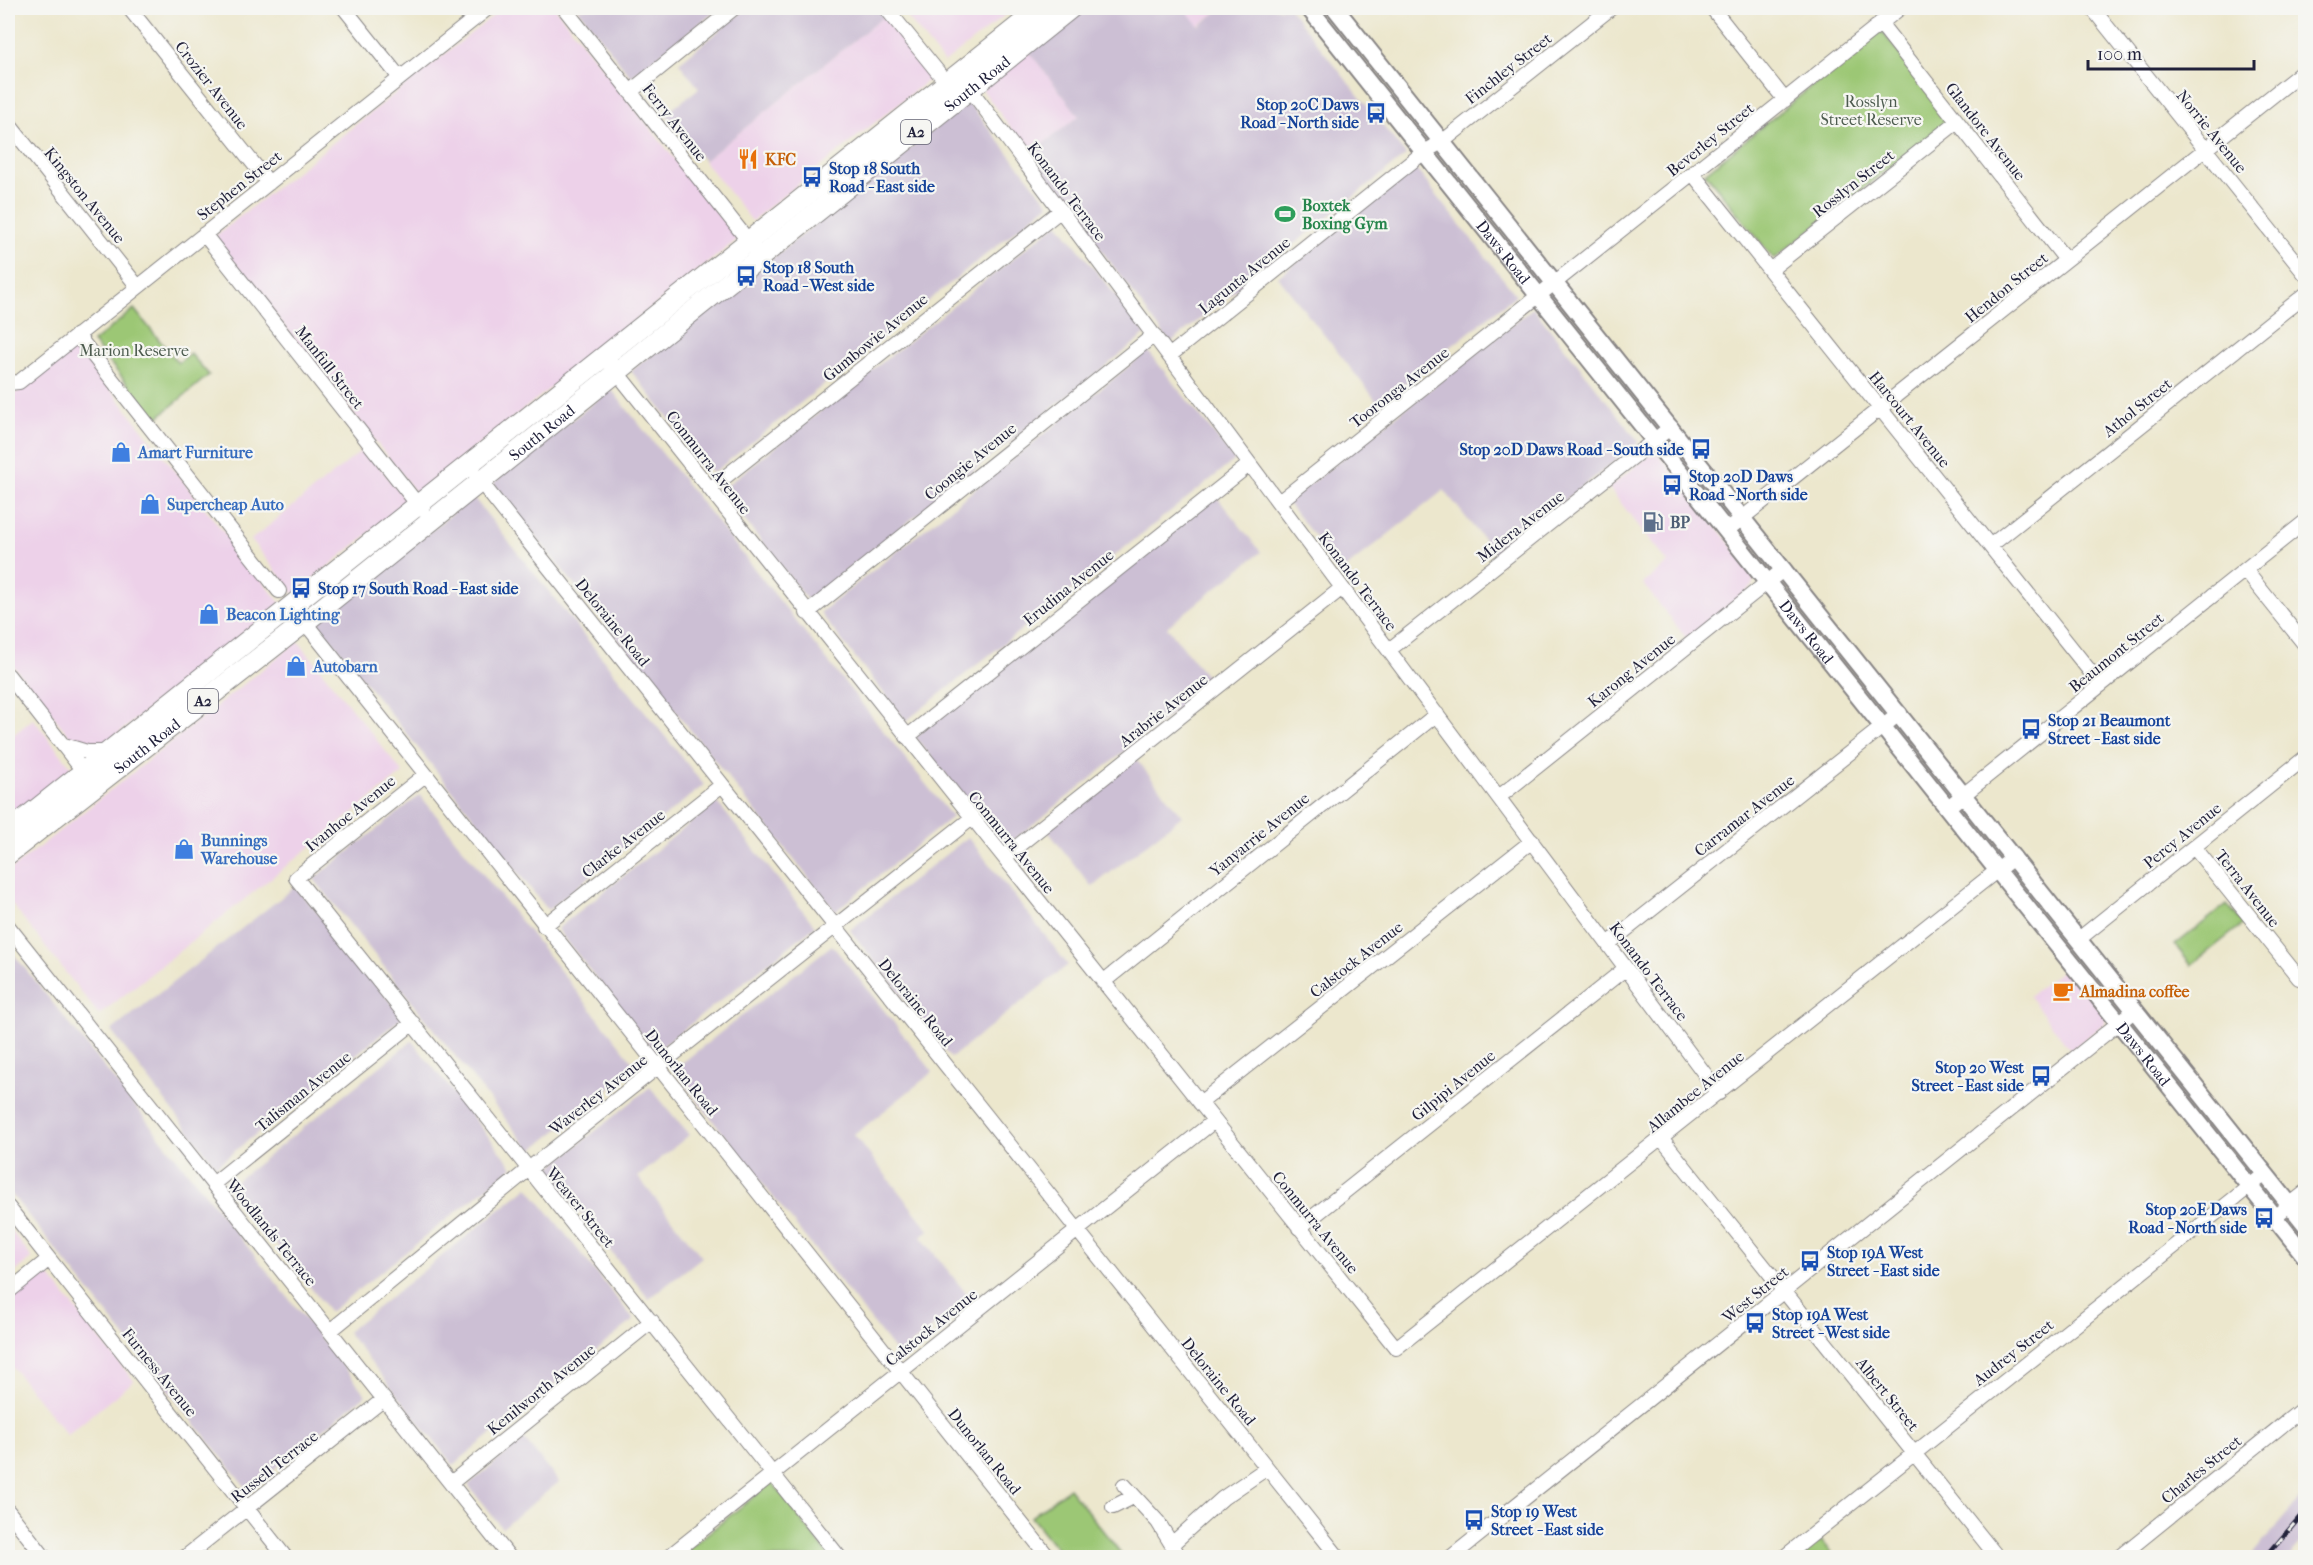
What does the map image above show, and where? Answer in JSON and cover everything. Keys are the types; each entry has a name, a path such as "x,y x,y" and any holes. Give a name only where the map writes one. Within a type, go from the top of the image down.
{"highway":[{"name":"South Road","path":"473,473 603,356 1041,8"},
{"name":"South Road","path":"8,832 89,778 304,622 424,512 473,473 616,372 1071,8"},
{"name":"South Road","path":"8,854 89,778 110,752 285,598 424,512"}],"main road":[{"name":"Daws Road","path":"1309,8 2306,1257"},
{"name":"Daws Road","path":"1337,8 2306,1225"}],"street":[{"name":"Crozier Avenue","path":"129,8 269,183"},
{"path":"344,8 400,78"},
{"name":"Stephen Street","path":"8,383 19,382 488,8"},
{"name":"Ferry Avenue","path":"564,8 761,256"},
{"path":"630,92 734,8"},
{"path":"886,8 946,82"},
{"path":"1320,22 1337,8"},
{"name":"Finchley Street","path":"1424,152 1442,142 1611,8"},
{"path":"1712,8 1785,100"},
{"name":"Beverley Street","path":"1540,297 1900,8"},
{"name":"Norrie Avenue","path":"2092,8 2306,275"},
{"name":"Glandore Avenue","path":"1880,23 2066,260"},
{"name":"Hendon Street","path":"1726,531 2306,69"},
{"name":"Konando Terrace","path":"970,89 1719,1093"},
{"name":"Rosslyn Street","path":"1770,270 1957,122"},
{"name":"Kingston Avenue","path":"8,123 138,287"},
{"name":"Lagunta Avenue","path":"1170,356 1424,152"},
{"name":"Harcourt Avenue","path":"1693,174 2101,685"},
{"name":"Gumbowie Avenue","path":"710,489 1061,210"},
{"name":"Manfull Street","path":"204,234 424,512"},
{"name":"Athol Street","path":"1990,546 2306,294"},
{"name":"Tooronga Avenue","path":"1279,502 1540,297"},
{"name":"Coongie Avenue","path":"807,613 1154,335"},
{"name":"Dunorlan Road","path":"77,336 657,1068 1049,1557"},
{"name":"Conmurra Avenue","path":"603,356 1396,1348"},
{"name":"Midera Avenue","path":"1389,650 1671,427"},
{"name":"Erudina Avenue","path":"907,737 1250,464"},
{"name":"Deloraine Road","path":"473,473 1339,1557"},
{"name":"Beaumont Street","path":"1947,808 2306,521"},
{"name":"Karong Avenue","path":"1498,797 1784,569"},
{"path":"2245,570 2306,646"},
{"name":"Arabrie Avenue","path":"1004,857 1342,588"},
{"path":"8,675 89,778"},
{"name":"Carramar Avenue","path":"1608,944 1900,713"},
{"name":"Yanyarrie Avenue","path":"1103,982 1437,714"},
{"path":"62,744 87,752 110,752"},
{"name":"Percy Avenue","path":"2079,939 2306,757"},
{"name":"Ivanhoe Avenue","path":"296,878 425,775"},
{"name":"Clarke Avenue","path":"544,926 722,785"},
{"name":"Waverley Avenue","path":"330,1331 529,1169 972,818"},
{"name":"Calstock Avenue","path":"1200,1103 1532,842"},
{"name":"Terra Avenue","path":"2194,847 2299,978"},
{"name":"Allambee Avenue","path":"1396,1348 1662,1139 2014,857"},
{"name":"Weaver Street","path":"296,878 840,1557"},
{"name":"Woodlands Terrace","path":"8,926 510,1557"},
{"name":"Gilpipi Avenue","path":"1299,1228 1626,968"},
{"name":"West Street","path":"1450,1557 2135,1010"},
{"name":"Talisman Avenue","path":"213,1184 413,1023"},
{"name":"Calstock Avenue","path":"667,1557 1214,1121"},
{"name":"Albert Street","path":"1662,1139 1998,1557"},
{"name":"Audrey Street","path":"1783,1557 2265,1174"},
{"path":"2274,1217 2306,1192"},
{"name":"Furness Avenue","path":"8,1207 286,1557"},
{"path":"8,1292 49,1258"},
{"name":"Kenilworth Avenue","path":"451,1483 652,1321"},
{"name":"Russell Terrace","path":"184,1557 384,1400"},
{"name":"Charles Street","path":"2118,1557 2306,1406"},
{"path":"1173,1543 1223,1498 1267,1468"},
{"path":"1124,1485 1133,1497 1151,1512 1180,1557"},
{"path":"1113,1507 1133,1497"},
{"path":"8,1511 45,1557"}],"shaded area":[{"path":"503,8 555,8 738,239 417,494 214,237"},
{"path":"577,8 720,8 631,77"},
{"path":"747,8 876,8 884,16 704,161 666,114 699,88 679,63"},
{"path":"900,8 1014,8 944,63"},
{"path":"1080,8 1184,8 1199,26 1222,8 1289,8 1406,155 1170,343 1030,154 1079,116 1027,49"},
{"path":"1184,8 1222,8 1198,26"},
{"path":"884,16 932,77 752,221 704,161"},
{"path":"1027,49 1079,116 1030,154 981,88"},
{"path":"968,102 1049,204 713,473 631,371"},
{"path":"1415,168 1516,295 1379,404 1278,277"},
{"path":"1058,223 1146,334 808,601 721,490"},
{"path":"1533,308 1639,442 1496,555 1444,490 1342,571 1287,502"},
{"path":"76,346 281,604 105,744 70,737 8,659 8,399"},
{"path":"1148,351 1235,460 906,721 820,613"},
{"path":"611,389 952,817 835,911 493,483"},
{"path":"365,448 408,502 294,594 251,540"},
{"path":"1651,454 1659,455 1754,574 1753,586 1687,639 1643,584 1668,563 1609,488"},
{"path":"1216,496 1261,552 1167,627 1211,682 1004,848 915,737"},
{"path":"473,497 704,785 548,910 317,622"},
{"name":"Bunnings Warehouse","path":"298,641 403,773 99,1015 8,899 8,872"},
{"path":"33,719 72,768 8,819 8,739"},
{"path":"1136,759 1182,816 1092,887 1047,830"},
{"path":"420,795 637,1067 531,1151 314,879"},
{"path":"717,802 815,926 655,1052 557,929"},
{"path":"968,837 1068,965 951,1058 850,930"},
{"path":"296,886 403,1017 216,1166 111,1031"},
{"path":"832,945 933,1072 854,1135 929,1230 921,1237 970,1298 898,1355 673,1070"},
{"path":"8,947 366,1395 248,1490 8,1190"},
{"path":"2066,967 2105,1015 2105,1023 2071,1050 2029,996"},
{"path":"412,1041 513,1167 330,1312 230,1186"},
{"path":"650,1087 689,1135 638,1177 702,1257 649,1299 546,1171"},
{"path":"528,1187 634,1320 453,1465 347,1332"},
{"path":"8,1227 32,1258 8,1278"},
{"path":"46,1272 134,1381 67,1435 8,1362 8,1303"},
{"path":"524,1439 559,1482 502,1528 468,1485"},
{"path":"2305,1493 2305,1539 2289,1557 2250,1557"}],"green space":[{"name":"Rosslyn Street Reserve","path":"1881,30 1950,119 1774,259 1705,173"},
{"name":"Marion Reserve","path":"134,309 178,363 190,353 209,375 156,419 93,342"},
{"path":"2227,904 2243,924 2191,965 2175,945"},
{"path":"772,1482 831,1558 677,1558"},
{"path":"1069,1488 1124,1557 1063,1557 1031,1517"},
{"path":"1819,1538 1834,1557 1794,1558"}],"railway":[{"path":"2265,1558 2306,1510"}],"place":[{"name":"Stop 20C Daws Road - North side","path":"1376,113"},
{"name":"KFC","path":"748,159"},
{"name":"Stop 18 South Road - East side","path":"812,177"},
{"name":"Boxtek Boxing Gym","path":"1285,214"},
{"name":"Stop 18 South Road - West side","path":"746,276"},
{"name":"Stop 20D Daws Road - South side","path":"1701,449"},
{"name":"Amart Furniture","path":"121,452"},
{"name":"Stop 20D Daws Road - North side","path":"1672,485"},
{"name":"Supercheap Auto","path":"150,504"},
{"name":"BP","path":"1653,522"},
{"name":"Stop 17 South Road - East side","path":"301,588"},
{"name":"Beacon Lighting","path":"209,614"},
{"name":"Autobarn","path":"296,666"},
{"name":"Stop 21 Beaumont Street - East side","path":"2031,729"},
{"name":"Bunnings Warehouse","path":"184,849"},
{"name":"Almadina coffee","path":"2063,991"},
{"name":"Stop 20 West Street - East side","path":"2041,1076"},
{"name":"Stop 20E Daws Road - North side","path":"2264,1218"},
{"name":"Stop 19A West Street - East side","path":"1810,1261"},
{"name":"Stop 19A West Street - West side","path":"1755,1323"},
{"name":"Stop 19 West Street - East side","path":"1474,1520"}]}
